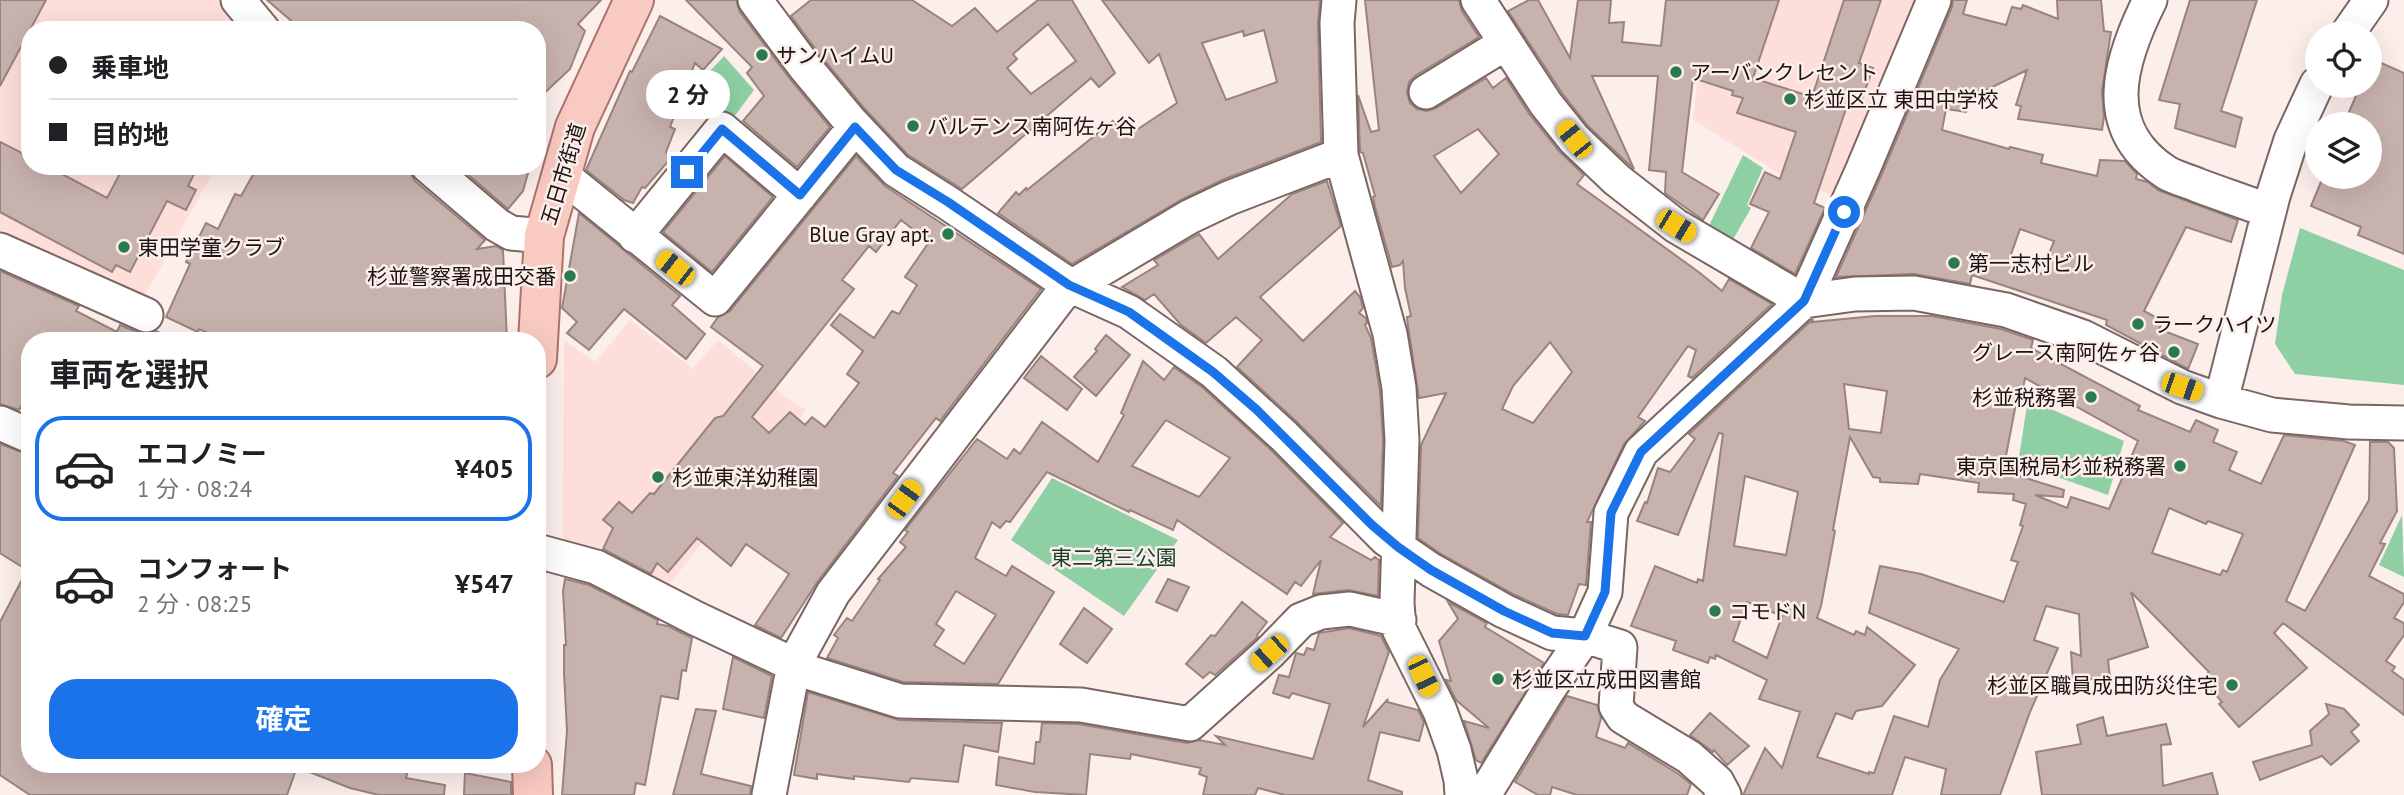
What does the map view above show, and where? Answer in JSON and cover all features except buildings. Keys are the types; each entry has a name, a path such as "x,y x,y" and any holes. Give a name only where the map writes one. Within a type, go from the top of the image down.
{"main road":[{"name":"五日市街道","path":"539,332 544,236 575,127 629,2"},
{"path":"532,773 533,795"}],"street":[{"path":"238,0 256,21"},
{"path":"755,0 855,127 896,170 1071,285 1129,312 1213,372 1251,404 1378,531 1398,547 1431,570 1504,611 1552,633 1585,636 1620,647 1616,706 1623,716 1689,757 1717,782 1724,795"},
{"path":"1339,0 1337,23 1341,155 1390,334 1399,388 1402,440 1398,547 1399,629 1444,724 1456,760 1462,795"},
{"path":"1478,0 1546,104 1574,139 1617,180 1676,226 1804,301 1856,294 1914,293 2006,310 2083,337 2182,387 2221,401 2272,415 2349,422 2403,432"},
{"path":"1485,795 1548,690 1585,636 1605,592 1611,513 1641,452 1804,301 1934,0"},
{"path":"2150,0 2132,45 2122,85 2120,108 2129,134 2138,148 2169,174 2269,211"},
{"path":"2356,21 2371,0"},
{"path":"1426,92 1506,43"},
{"path":"2221,401 2269,211 2291,140 2310,98"},
{"path":"562,175 715,299 855,127"},
{"path":"635,236 722,129 800,195"},
{"path":"769,795 794,664 833,593 1071,285 1189,217 1229,198 1341,155"},
{"path":"439,175 497,225 511,233 544,236"},
{"path":"0,250 146,315"},
{"path":"0,422 21,432"},
{"path":"546,553 596,567 811,673 900,701 1081,705 1190,723 1269,653 1301,620 1321,612 1350,609 1399,620"}],"shaded area":[{"path":"0,0 220,0 244,21 21,21 21,175 211,175 140,305 0,240"},
{"name":"杉並区立 東田中学校","path":"1707,0 1923,0 1840,199 1777,172 1693,120"},
{"name":"杉並東洋幼稚園","path":"630,320 693,369 718,340 787,398 806,410 661,595 563,544 564,340 595,362"}],"green space":[{"path":"724,56 754,90 728,125 690,93"},
{"path":"1743,155 1763,168 1747,205 1751,208 1731,243 1706,232"},
{"path":"2300,228 2404,270 2404,385 2295,374 2275,344 2282,295"},
{"path":"2028,399 2124,441 2108,495 2018,463"},
{"name":"東二第三公園","path":"1052,478 1178,540 1124,616 1011,540"},
{"path":"2402,515 2404,577 2379,565"}],"place":[{"name":"サンハイムU","path":"762,55"},
{"name":"アーバンクレセント","path":"1676,72"},
{"name":"杉並区立 東田中学校","path":"1790,99"},
{"name":"バルテンス南阿佐ヶ谷","path":"913,126"},
{"name":"Blue Gray apt.","path":"948,234"},
{"name":"東田学童クラブ","path":"124,247"},
{"name":"第一志村ビル","path":"1954,263"},
{"name":"杉並警察署成田交番","path":"570,276"},
{"name":"ラークハイツ","path":"2138,324"},
{"name":"グレース南阿佐ヶ谷","path":"2174,352"},
{"name":"杉並税務署","path":"2091,397"},
{"name":"東京国税局杉並税務署","path":"2180,466"},
{"name":"杉並東洋幼稚園","path":"658,477"},
{"name":"コモドN","path":"1715,611"},
{"name":"杉並区立成田図書館","path":"1498,679"},
{"name":"杉並区職員成田防災住宅","path":"2232,685"}],"route":[{"path":"687,172 722,129 800,195 855,127 896,170 948,202 1069,285 1129,312 1213,372 1284,436 1386,539 1431,570 1504,611 1552,633 1585,636 1605,592 1611,513 1641,452 1804,301 1844,212"}]}
